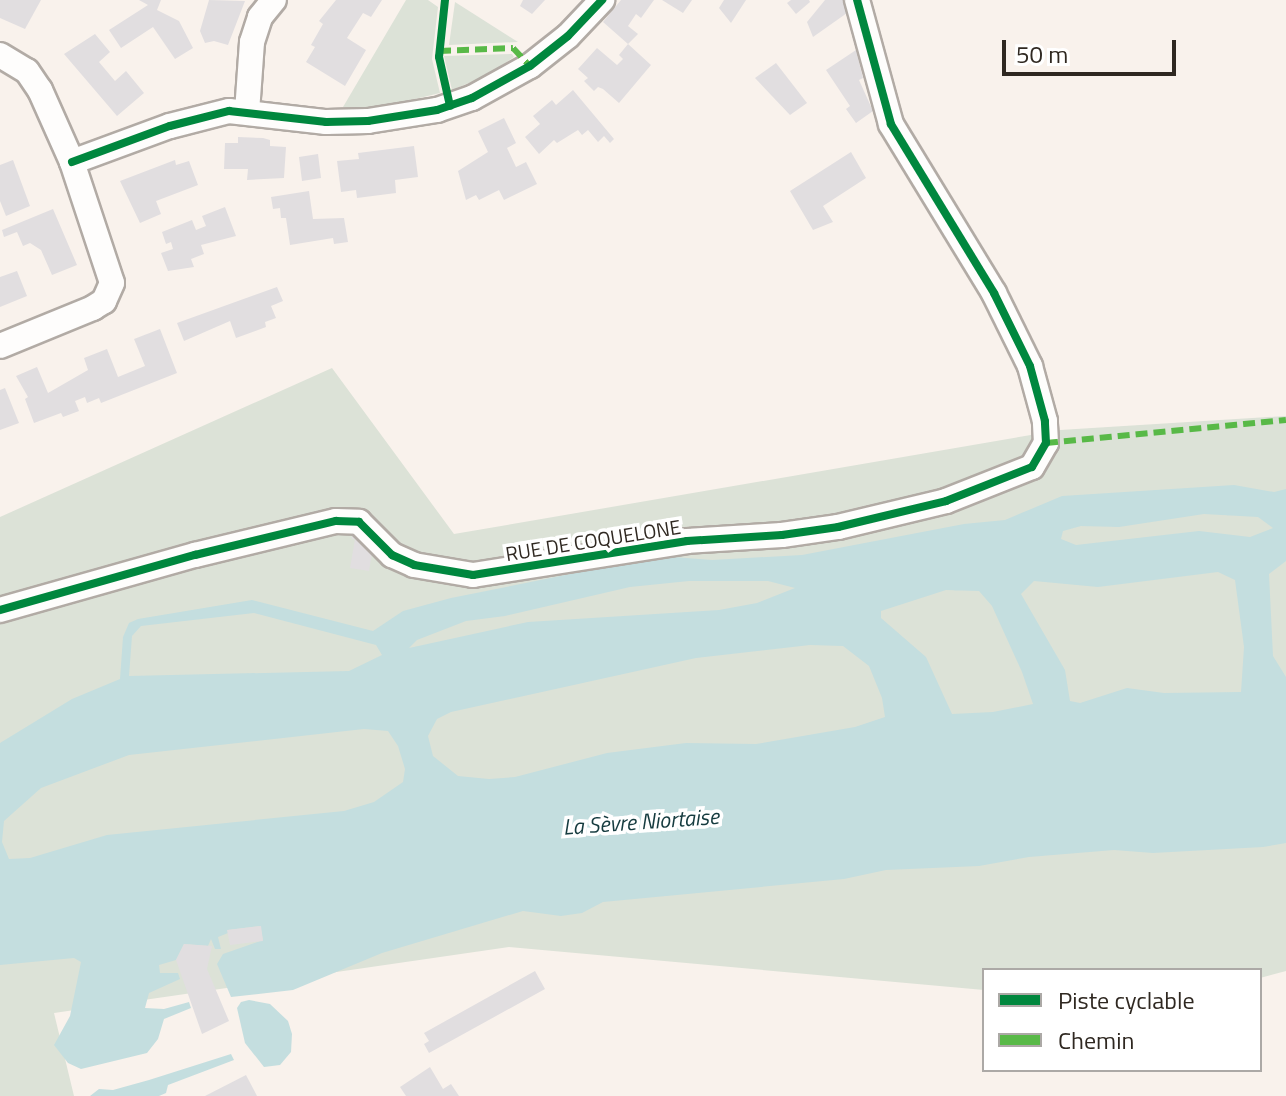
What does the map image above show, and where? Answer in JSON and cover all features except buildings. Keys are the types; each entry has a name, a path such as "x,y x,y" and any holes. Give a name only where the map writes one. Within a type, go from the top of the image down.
{"street":[{"path":"247,112 252,42 260,17 274,0"},
{"path":"72,162 191,119 229,111 326,122 368,121 437,110 472,98 530,66 568,36 602,0"},
{"name":"RUE DE COQUELONE","path":"0,610 180,559 336,521 359,522 392,555 414,565 473,575 687,541 782,535 838,527 946,501 1032,467 1046,443 1045,421 1030,366 994,293 891,124 857,0"},
{"path":"0,55 27,71 35,81 72,162 111,271 110,293 93,308 0,346"}],"shaded area":[{"path":"406,0 428,0 438,7 432,59 440,93 374,109 343,107"},
{"path":"455,2 518,42 449,45"},
{"path":"512,54 514,57 486,76 452,90 444,56"},
{"path":"332,368 454,534 1060,430 1286,416 1286,971 1262,977 1262,968 982,968 982,990 509,947 54,1013 74,1096 0,1096 0,517"}],"water":[{"name":"La Sèvre Niortaise","path":"1234,485 1274,492 1286,489 1286,561 1269,574 1273,656 1286,677 1286,843 1153,853 1114,850 1029,857 979,866 886,870 844,879 603,902 582,913 561,916 523,911 382,953 293,990 231,997 217,964 223,954 263,940 260,926 228,930 228,933 218,937 221,949 215,949 211,939 208,946 184,944 176,960 159,965 160,973 178,973 180,979 149,993 145,1008 164,1009 189,1002 191,1008 164,1019 158,1039 147,1053 81,1069 68,1063 54,1045 70,1016 81,962 74,958 0,965 0,743 72,699 120,679 123,637 129,623 138,619 252,600 373,631 403,611 451,598 660,556 712,560 802,555 964,524 1005,520 1062,496","holes":["1204,514 1258,517 1273,528 1250,537 1199,531 1076,545 1061,539 1063,531 1081,526 1119,527","1218,572 1235,580 1244,647 1241,692 1164,693 1127,688 1080,703 1070,701 1065,670 1021,594 1034,581 1098,587","689,581 768,581 795,588 757,603 719,610 528,622 409,648 417,640 466,621 505,616 630,587","946,590 979,591 992,606 1033,704 993,712 952,714 926,657 881,618 881,611","254,613 376,645 382,655 349,671 129,676 132,636 141,626","810,645 843,646 869,666 882,698 885,717 855,727 756,744 686,743 607,753 515,777 489,779 458,776 433,756 428,736 437,719 451,712 696,658","364,729 388,731 398,746 405,769 403,782 374,802 344,811 107,835 30,858 9,859 2,842 4,821 41,788 129,755"]},
{"path":"249,1000 270,1004 288,1021 292,1034 291,1052 280,1065 264,1067 245,1043 237,1008 241,1002"},
{"path":"231,1054 234,1060 168,1085 166,1093 159,1096 90,1096 99,1089 113,1090"}],"marked path":[{"path":"439,51 513,48 530,66"},
{"path":"1046,443 1286,420"}],"cycle path":[{"path":"445,0 439,57 450,106"},
{"path":"72,162 170,126 229,111 326,122 368,121 437,110 472,98 530,66 568,36 602,0"},
{"path":"0,610 195,555 336,521 359,522 392,555 414,565 473,575 687,541 782,535 838,527 946,501 1032,467 1046,443 1045,421 1030,366 994,293 891,124 857,0"}]}
